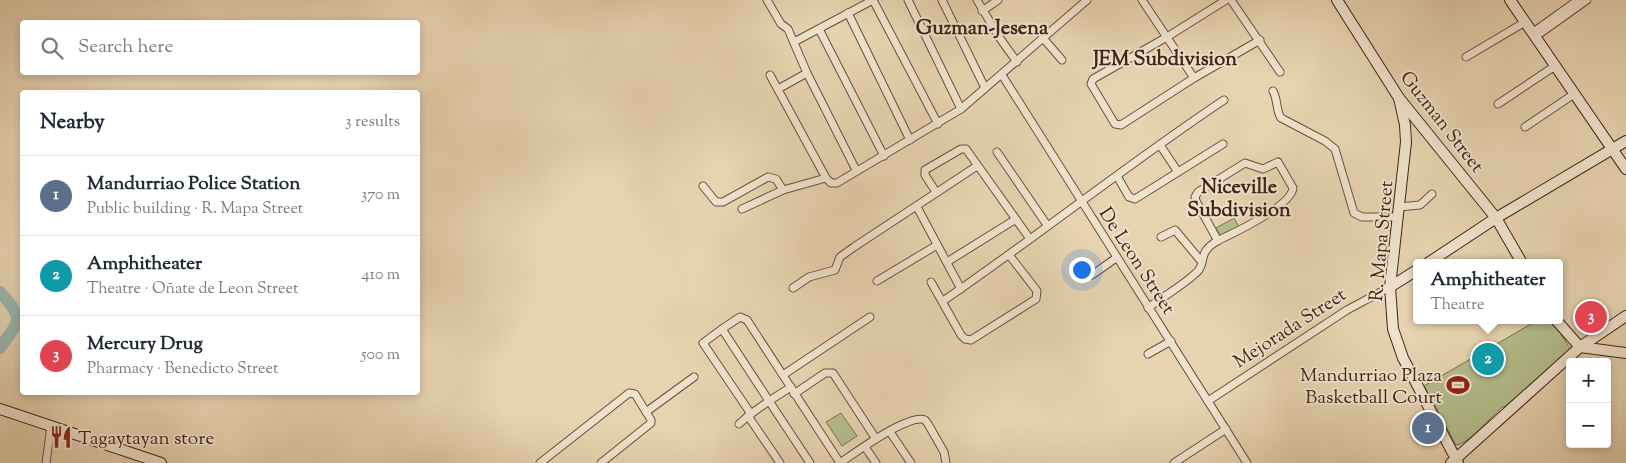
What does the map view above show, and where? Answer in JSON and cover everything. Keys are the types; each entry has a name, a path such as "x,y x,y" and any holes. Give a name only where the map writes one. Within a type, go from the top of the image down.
{"main road":[{"name":"Guzman Street","path":"1337,0 1399,98 1496,218 1520,259"},
{"path":"1510,0 1626,169"},
{"name":"R. Mapa Street","path":"1399,98 1405,124 1406,142 1390,287 1393,329 1403,358 1455,462"},
{"path":"1434,259 1496,218 1626,141"},
{"name":"Mejorada Street","path":"1390,287 1413,273"},
{"path":"1455,462 1580,347 1626,316"},
{"path":"1560,324 1580,347 1626,353"},
{"path":"1,409 161,463"}],"street":[{"path":"768,0 780,24 788,29 807,73 856,170"},
{"path":"794,42 873,0 938,124"},
{"path":"908,0 961,109"},
{"path":"942,0 985,88"},
{"path":"977,0 1016,62"},
{"path":"982,10 998,0"},
{"path":"770,75 826,178 831,183 836,183 961,109 1087,0"},
{"path":"1142,0 1194,78"},
{"path":"1226,0 1167,38 1091,81 1115,124 1121,125 1194,78 1260,40"},
{"path":"1231,0 1280,72"},
{"path":"1534,35 1578,0"},
{"path":"1534,35 1587,0"},
{"path":"848,13 910,140"},
{"path":"1466,57 1525,22"},
{"path":"819,29 884,156"},
{"path":"1043,38 1062,60"},
{"path":"1498,104 1555,66"},
{"path":"778,90 807,73"},
{"name":"De Leon Street","path":"1002,75 1247,463"},
{"path":"1273,91 1278,101 1277,113 1281,118 1325,141 1335,149 1354,213 1362,217 1399,212 1420,205 1432,194"},
{"path":"1525,127 1574,94"},
{"path":"943,302 1010,256 1030,238 1080,200 1224,100"},
{"path":"1117,176 1129,197 1133,199 1222,144"},
{"path":"1160,145 1178,172"},
{"path":"936,192 925,175 925,170 964,149 1030,238"},
{"path":"997,152 1047,225"},
{"path":"1148,308 1197,272 1203,253 1218,241 1238,232 1289,198 1293,188 1278,162 1262,169 1245,163 1198,192 1195,197 1196,201 1218,241"},
{"path":"793,288 809,277 835,270 842,256 977,166"},
{"path":"703,186 716,202 723,202 768,177 776,179 784,190"},
{"path":"742,209 784,190 826,178"},
{"path":"917,207 961,289"},
{"path":"947,262 1016,219"},
{"path":"1162,237 1175,230 1201,261"},
{"path":"878,281 938,245"},
{"path":"931,282 961,335 965,339 971,340 1033,303 1036,299 1037,291 1010,256"},
{"path":"1092,275 1116,258"},
{"name":"Mejorada Street","path":"1208,402 1347,310 1390,287"},
{"path":"782,375 870,317"},
{"path":"780,463 703,343 738,318 745,318 840,463 876,439 916,418 925,420 944,452 946,463"},
{"path":"722,329 810,463"},
{"path":"1148,354 1171,341"},
{"path":"739,424 769,401 825,373 833,373 876,439"},
{"path":"646,412 694,377"},
{"path":"540,463 629,393 635,394 652,420 649,426 601,463"},
{"path":"46,463 51,426"},
{"path":"1174,463 1226,429"},
{"path":"890,432 910,463"},
{"path":"865,446 876,463"}],"green space":[{"path":"1234,218 1239,227 1221,237 1216,228"},
{"path":"1531,324 1555,324 1571,350 1502,407 1466,441 1456,445 1424,386"},
{"path":"841,413 857,436 842,446 826,422"}],"waterway":[{"path":"0,292 14,309 17,320 12,332 0,348"}],"place":[{"name":"Mercury Drug","path":"1591,317"},
{"name":"Amphitheater","path":"1488,359"},
{"name":"Mandurriao Plaza Basketball Court","path":"1458,385"},
{"name":"Mandurriao Police Station","path":"1428,428"},
{"name":"Tagaytayan store","path":"61,437"}],"district":[{"name":"Guzman-Jesena","path":"982,27"},
{"name":"JEM Subdivision","path":"1165,58"},
{"name":"Niceville Subdivision","path":"1239,198"}]}
